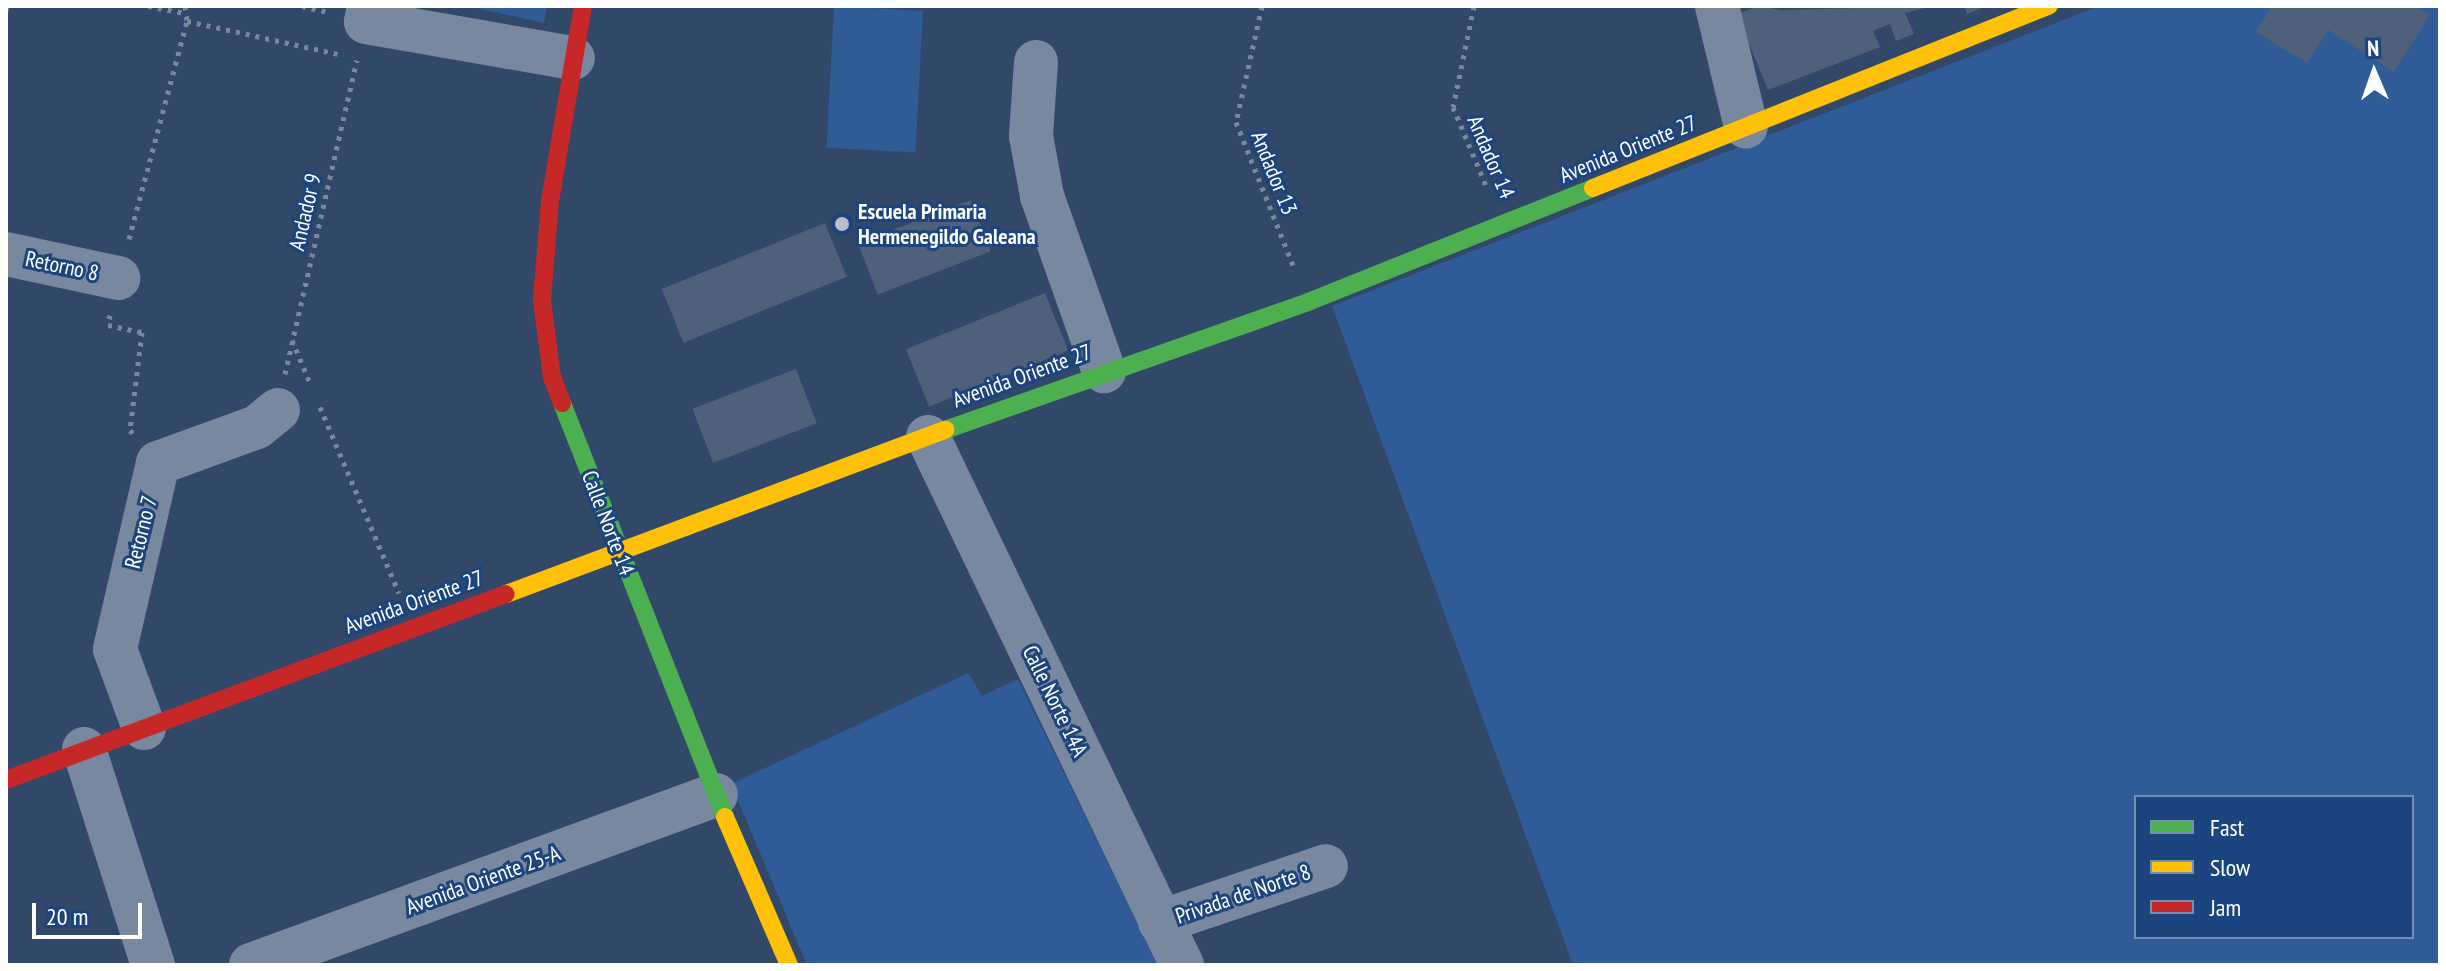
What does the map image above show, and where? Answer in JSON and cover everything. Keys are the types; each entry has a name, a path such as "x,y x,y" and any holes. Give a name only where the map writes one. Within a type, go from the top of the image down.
{"street":[{"name":"Calle Norte 14","path":"583,6 550,201 542,300 552,377 716,795 789,965"},
{"path":"1717,6 1746,127"},
{"name":"Avenida Oriente 27","path":"6,780 1104,371 1308,302 2049,6"},
{"path":"364,29 573,58"},
{"path":"1036,62 1031,136 1042,196 1104,371"},
{"name":"Retorno 8","path":"6,254 118,278"},
{"path":"158,463 257,427 278,410"},
{"name":"Calle Norte 14A","path":"928,437 1182,965"},
{"name":"Retorno 7","path":"144,728 115,649 158,463"},
{"path":"84,749 153,965"},
{"name":"Avenida Oriente 25-A","path":"251,965 716,795"},
{"name":"Privada de Norte 8","path":"1160,922 1326,866"}],"path":[{"path":"148,6 184,10 187,21 108,325 142,332 130,430 158,463"},
{"name":"Andador 13","path":"1262,6 1236,122 1308,302"},
{"name":"Andador 14","path":"1474,6 1453,107 1503,225"},
{"path":"187,21 364,29"},
{"name":"Andador 9","path":"278,410 291,339 364,29"},
{"path":"291,339 414,627"}],"shaded area":[{"path":"468,6 547,6 544,23"},
{"path":"834,6 923,11 915,152 827,148"},
{"path":"2099,6 2440,6 2440,965 1573,965 1332,306"},
{"path":"968,673 982,696 1018,679 1158,965 807,965 731,784"}],"building":[{"path":"1758,6 1782,10 1933,6 1905,13 1914,34 1896,41 1890,24 1873,31 1880,47 1768,90 1737,14"},
{"path":"1964,6 1986,6 1967,14"},
{"path":"2272,6 2416,6 2430,15 2394,72 2328,30 2307,63 2256,32"},
{"path":"971,200 991,251 878,295 858,243"},
{"path":"825,223 847,277 684,343 662,289"},
{"path":"1045,293 1068,350 929,407 906,349"},
{"path":"796,369 817,423 713,463 692,409"}],"traffic: fast":[{"path":"945,430 1308,302 1593,188"},
{"path":"562,403 725,817"}],"traffic: slow":[{"path":"1593,188 2049,6"},
{"path":"506,594 945,430"},
{"path":"725,817 789,965"}],"traffic: jam":[{"path":"562,403 552,377 542,300 550,201 583,6"},
{"path":"6,780 506,594"}],"place":[{"name":"Escuela Primaria Hermenegildo Galeana","path":"842,224"}]}
